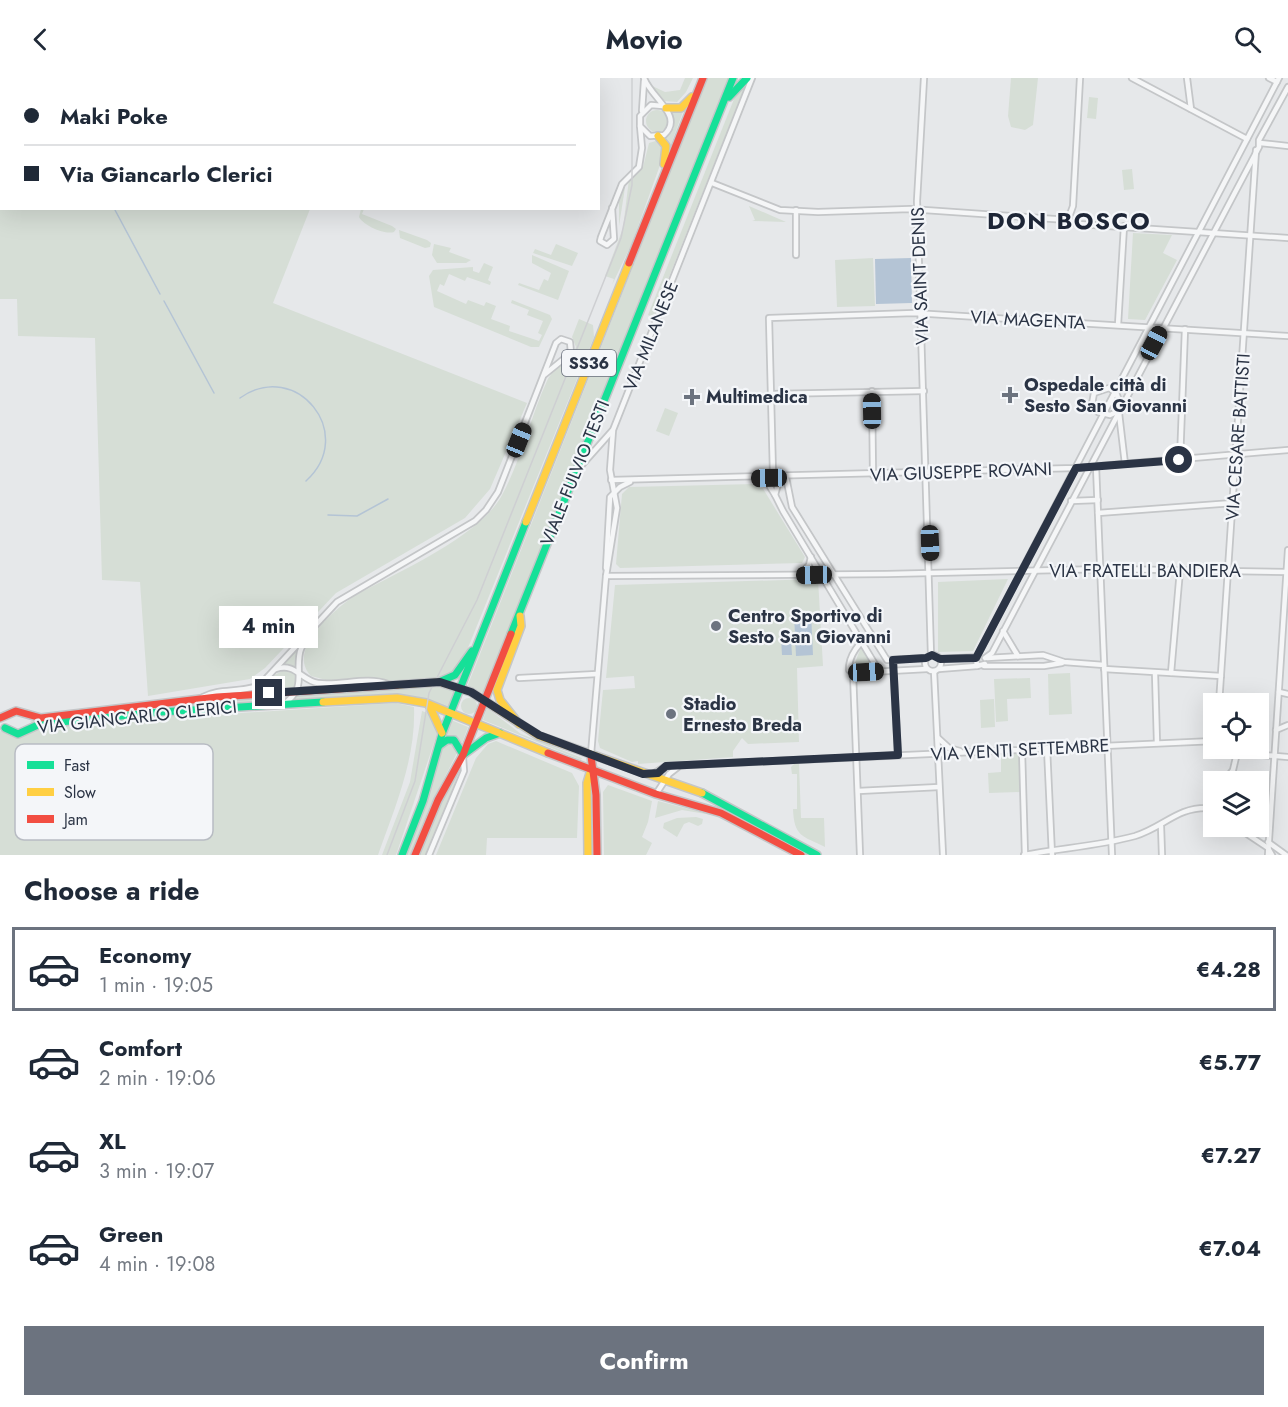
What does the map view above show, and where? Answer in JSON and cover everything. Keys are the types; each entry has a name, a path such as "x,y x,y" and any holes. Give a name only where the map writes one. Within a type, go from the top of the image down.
{"main road":[{"name":"VIALE FULVIO TESTI","path":"402,855 423,801 442,734 703,78"},
{"name":"VIALE FULVIO TESTI","path":"415,855 438,800 463,755 733,78"},
{"path":"717,117 734,90 747,78"},
{"path":"665,107 681,108 697,91"},
{"path":"647,216 667,154 666,146 656,136"},
{"path":"519,724 515,717 503,707 497,690 521,626 520,612"},
{"path":"440,682 455,675 476,648"},
{"name":"VIA GIANCARLO CLERICI","path":"24,714 41,718 199,699 440,682 461,688"},
{"path":"461,688 485,700 539,735 591,756 663,781 694,789 817,855"},
{"name":"VIA GIANCARLO CLERICI","path":"26,729 50,723 284,704 397,698 429,705 451,713"},
{"path":"429,705 442,734"},
{"path":"16,711 24,714 27,719 26,729 22,733 12,734 2,727 3,717 16,711"},
{"path":"451,713 591,770 656,794 728,816 801,855"},
{"path":"439,746 445,741 453,740 460,744 463,755 486,738 500,733"},
{"name":"VIA MILANESE","path":"591,756 596,795 597,855"},
{"name":"VIA MILANESE","path":"588,855 587,783 591,770"}],"street":[{"path":"642,148 656,136 668,131 671,124 670,114 651,94 644,78"},
{"path":"612,208 614,239 607,245 600,241 612,208 625,179 639,167 642,148 640,126 644,78"},
{"path":"752,78 712,183 780,210 827,212 917,210 1068,220 1078,224 1288,238"},
{"name":"VIA SAINT DENIS","path":"924,78 917,210 931,573 927,669"},
{"path":"1068,220 1073,206 1080,78"},
{"path":"1132,78 1247,140 1288,146"},
{"path":"1186,78 1191,109"},
{"path":"976,658 1201,232 1278,80 1269,78"},
{"path":"980,666 992,653 1288,87"},
{"path":"642,112 651,105 665,107"},
{"path":"640,126 645,133 656,136"},
{"path":"1247,140 1249,149 1256,150"},
{"name":"VIA CESARE BATTISTI","path":"1220,693 1246,333 1256,150"},
{"path":"1246,168 1255,171"},
{"name":"VIA MILANESE","path":"606,576 617,508 611,480 613,430 712,183"},
{"path":"794,210 796,255"},
{"path":"1118,325 1124,226"},
{"name":"VIA MAGENTA","path":"771,394 769,318 921,313 1288,336"},
{"path":"1179,460 1185,329"},
{"path":"273,670 338,602 354,590 459,531 486,510 498,492 544,375 558,341 566,339 570,342 571,353 544,375"},
{"path":"1104,416 1092,405 1095,393 1109,388 1116,392 1120,410 1125,464"},
{"path":"872,391 873,475"},
{"path":"879,671 770,487 769,478 773,474 771,394 924,391"},
{"path":"1104,416 1120,410"},
{"path":"576,471 613,430"},
{"name":"VIA GIUSEPPE ROVANI","path":"611,480 769,478 1076,468 1288,450"},
{"path":"1096,466 1112,855"},
{"path":"775,495 780,477"},
{"path":"786,477 792,507 833,575 890,660 893,670 898,755"},
{"name":"VIA GIUSEPPE ROVANI","path":"614,492 633,481"},
{"name":"VIA MILANESE","path":"591,756 606,576 609,503 614,492"},
{"path":"1071,501 1098,500"},
{"path":"1098,513 1233,503"},
{"path":"783,511 792,507"},
{"path":"1270,855 1268,842 1288,550"},
{"path":"800,575 809,565 810,557"},
{"name":"VIA FRATELLI BANDIERA","path":"606,576 833,575 1100,569 1287,572"},
{"path":"1007,570 1016,582"},
{"path":"1171,674 1180,570"},
{"path":"268,677 269,693 284,704 297,692 302,646 317,624"},
{"path":"1003,631 1018,656"},
{"path":"871,634 861,641 849,664 849,670 853,672 937,670 980,666 1044,666 1064,662"},
{"path":"890,660 1043,654 1064,662 1104,667 1171,674 1221,676"},
{"path":"976,658 980,666"},
{"path":"940,659 937,670 938,754 943,855"},
{"name":"VIA GIANCARLO CLERICI","path":"199,699 214,693 254,688 273,670 286,667 319,683 381,682 394,686"},
{"path":"853,672 860,855"},
{"path":"1155,672 1157,743"},
{"path":"519,678 597,674"},
{"path":"1279,692 1288,694"},
{"path":"1276,730 1288,725"},
{"path":"938,738 949,748 966,752"},
{"name":"VIA VENTI SETTEMBRE","path":"643,774 658,773 666,766 683,765 1203,741"},
{"path":"1047,748 1052,852"},
{"path":"1022,750 1025,855 1112,841 1161,826 1188,809 1203,809"},
{"name":"VIALE FULVIO TESTI","path":"429,855 464,771 463,755"},
{"path":"1269,755 1288,757"},
{"path":"656,794 671,771 683,765"},
{"path":"858,790 939,787"},
{"path":"1161,826 1162,855"},
{"path":"1252,837 1268,848"},
{"path":"1268,842 1286,855"}],"shaded area":[{"path":"685,78 693,78 686,92 677,102 665,101 655,90 652,92 648,84 665,92 680,90"},
{"path":"707,78 728,78 483,693 467,687"},
{"path":"1011,78 1038,78 1033,125 1025,130 1011,127 1008,116"},
{"path":"746,84 653,317 648,315 736,94"},
{"path":"1089,97 1098,98 1096,119 1087,118"},
{"path":"684,109 669,147 664,139 674,128 672,113"},
{"path":"657,110 667,117 668,121 661,131 657,132 647,125 646,121 653,111"},
{"path":"659,140 662,142 664,154 632,243 612,285 614,279 605,276 623,228 629,179 643,167 649,143"},
{"path":"1132,169 1134,189 1124,190 1122,170"},
{"path":"626,181 619,226 619,201"},
{"path":"749,206 786,222 752,221 755,220"},
{"path":"0,210 310,210 273,303 527,403 490,489 465,518 336,593 265,668 250,679 148,696 140,582 102,580 95,338 18,336 17,299 0,299"},
{"path":"361,210 364,210 362,214 396,229 390,233 380,231 359,217"},
{"path":"399,230 427,240 431,243 430,247 425,248 400,238"},
{"path":"1133,233 1172,235 1163,253 1177,260 1145,320 1128,319"},
{"path":"434,244 451,248 449,252 471,260 466,263 437,263 432,255"},
{"path":"556,244 578,253 572,266 533,253 535,249 551,255"},
{"path":"532,255 569,271 558,300 518,285 519,283 539,290 544,279 548,281 551,273 532,263"},
{"path":"873,258 875,306 837,307 835,260"},
{"path":"484,263 493,267 488,280 491,282 490,285 467,277 465,281 449,274 444,286 440,284 437,291 466,304 468,300 484,306 486,302 496,306 491,319 510,326 509,331 539,341 542,335 538,333 543,321 527,315 529,310 511,303 512,300 550,315 552,319 539,347 531,347 434,307 429,276 433,270 473,267 473,271 479,273"},
{"path":"579,319 593,325 594,337 461,665 448,677 426,681 326,680 311,676 305,666 304,655 308,643 335,611 354,596 455,540 490,512 508,483 547,381 570,358 576,347 572,337"},
{"path":"665,408 678,413 669,436 656,431"},
{"path":"755,484 762,487 805,557 802,563 620,568 616,564 622,494 629,487"},
{"name":"Centro Sportivo di Sesto San Giovanni","path":"818,579 823,666 797,668 799,742 748,744 742,738 733,751 733,757 638,764 638,761 632,762 600,748 598,741 603,690 635,688 634,676 606,678 615,585"},
{"path":"1008,579 973,651 938,652 938,582"},
{"path":"305,638 297,654 297,669 280,665"},
{"path":"861,647 874,668 853,668"},
{"path":"285,669 293,672 296,677 295,689 269,690 273,676"},
{"path":"1070,673 1072,714 1049,715 1048,674"},
{"path":"1030,678 1031,698 1007,699 1008,721 996,722 994,679"},
{"path":"438,687 454,691 448,707 419,697 398,695 293,699 297,695"},
{"path":"269,696 273,701 32,724 30,721"},
{"path":"466,698 472,698 477,706 475,712 466,714 461,709 461,703"},
{"path":"994,699 995,727 981,728 980,700"},
{"path":"396,703 414,707 412,745 408,764 378,855 0,855 0,731 16,738 40,726 147,715 227,714"},
{"path":"487,708 521,734 582,758 581,760 483,720"},
{"path":"422,711 430,714 438,730 396,855 382,855 410,782"},
{"path":"451,720 468,727 462,743 454,735 445,736"},
{"path":"496,741 572,773 579,786 577,838 487,838 486,855 436,855 476,758 488,744"},
{"path":"448,743 453,743 458,750 430,806 410,855 406,855 443,748"},
{"path":"1001,754 1019,754 1020,792 989,793 988,773 1001,772"},
{"path":"799,764 801,818 824,818 825,847 805,838 795,825 793,809 797,809 797,774 792,774 791,767"},
{"path":"461,767 427,855 420,855 439,807"},
{"path":"608,785 652,801 642,837 652,843 646,855 604,855 603,792"},
{"path":"658,801 712,815 682,810 655,818"},
{"path":"677,818 703,819 702,824 698,826 689,822 684,824 677,837 663,828 664,823"}],"water":[{"path":"911,258 912,303 876,304 875,259"},
{"path":"811,613 813,655 796,656 794,614"},
{"path":"781,638 791,638 792,655 782,655"}],"waterway":[{"path":"115,210 160,294"},
{"path":"164,301 214,393"},
{"path":"240,398 261,388 281,387 299,394 314,407 323,424 326,443 320,462 306,481"},
{"path":"328,515 357,516 388,499"}],"tram line":[{"path":"387,855 415,781 429,693 477,600 621,238 632,185 632,78"}],"traffic: fast":[{"path":"511,634 733,78"},
{"path":"729,97 747,78"},
{"path":"402,855 423,801 442,734 526,522"},
{"path":"439,682 455,675 472,651"},
{"path":"5,728 18,734 40,724 160,712 323,702"},
{"path":"463,755 486,738 500,733"},
{"path":"440,745 447,740 454,740 462,753"},
{"path":"702,793 817,855"}],"traffic: slow":[{"path":"666,108 681,108 692,97"},
{"path":"658,136 666,146 664,164"},
{"path":"526,522 629,263"},
{"path":"519,724 500,700 497,690 521,626 520,616"},
{"path":"397,685 439,682 471,692 539,736 702,793"},
{"path":"323,702 397,698 426,703 548,753"},
{"path":"429,705 442,733"},
{"path":"588,855 587,783 591,770"}],"traffic: jam":[{"path":"629,263 703,78"},
{"path":"415,855 438,800 463,755 511,634"},
{"path":"0,718 16,711 41,718 217,697 397,685"},
{"path":"548,753 656,794 721,813 801,855"},
{"path":"591,756 596,795 597,855"}],"place":[{"name":"Ospedale città di Sesto San Giovanni","path":"1010,395"},
{"name":"Multimedica","path":"692,397"},
{"name":"Centro Sportivo di Sesto San Giovanni","path":"716,626"},
{"name":"Stadio Ernesto Breda","path":"671,714"}],"district":[{"name":"DON BOSCO","path":"1069,220"}],"route":[{"path":"269,693 440,682 471,692 539,735 579,752 643,774 658,773 666,766 898,755 893,660 926,658 932,655 940,659 976,658 1076,468 1179,460"}]}
